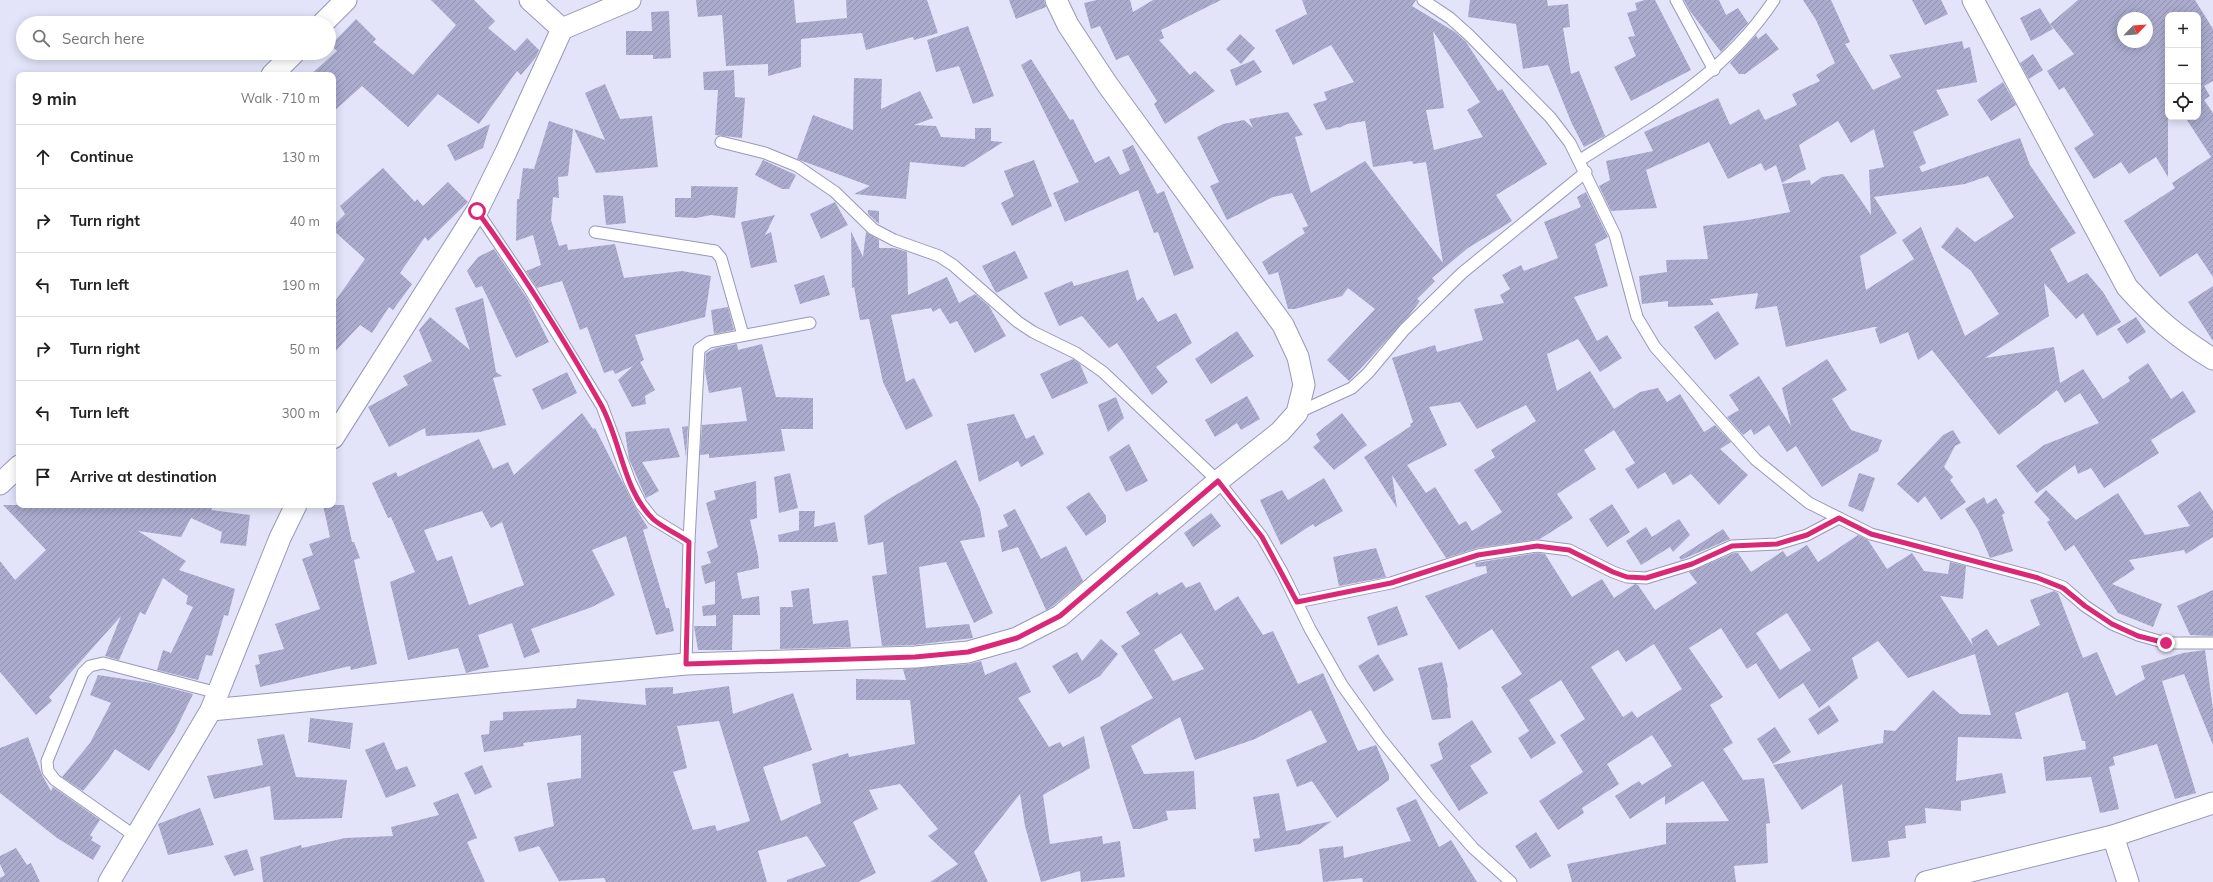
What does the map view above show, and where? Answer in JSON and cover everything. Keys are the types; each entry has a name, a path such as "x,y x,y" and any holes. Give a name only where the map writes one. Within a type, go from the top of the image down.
{"street":[{"path":"330,16 346,0"},
{"path":"530,0 562,29"},
{"path":"336,433 477,211 506,152 562,29 630,0"},
{"path":"215,702 686,664 915,657 968,652 1017,638 1060,616 1218,481 1280,432 1297,413 1304,385 1298,357 1283,325 1107,84 1068,25 1056,0"},
{"path":"1973,0 2127,287 2155,317 2182,340 2213,359"},
{"path":"275,72 287,60"},
{"path":"0,484 16,469"},
{"path":"109,882 215,702 280,538 295,508"},
{"path":"1926,882 2113,836 2213,803"},
{"path":"2113,836 2128,882"}],"lane":[{"path":"1423,0 1450,18 1469,35 1550,117 1570,143 1586,172 1615,235 1637,317 1655,347 1756,460 1808,503 1871,534 2038,578 2063,588 2085,606 2107,620 2138,636 2166,643 2213,644"},
{"path":"1676,0 1714,70"},
{"path":"1580,160 1668,104 1714,70 1759,23 1774,0"},
{"path":"720,142 765,152 797,166 835,192 878,232 939,256 953,265 1018,322 1033,332 1076,353 1104,372 1218,481 1262,537 1342,685 1380,738 1426,796 1472,848 1511,882"},
{"path":"1297,413 1352,388 1368,373 1404,330 1462,273 1586,172"},
{"path":"477,211 529,288 602,406 630,482 641,504 654,519 689,542"},
{"path":"595,232 715,251 721,258 743,336"},
{"path":"686,664 689,542 699,349 709,342 810,323"},
{"path":"1297,602 1391,583 1478,555 1537,546 1569,550 1613,572 1627,577 1646,578 1692,564 1732,546 1777,544 1807,535 1839,518"},
{"path":"135,836 55,780 48,771 47,761 83,672 90,666 103,663 215,702"}],"building":[{"path":"431,0 474,0 495,21 488,28 515,51 527,38 539,50 536,57 521,75 517,71 479,124 438,94 408,127 362,86 336,109 336,72 313,72 327,60 336,60 336,40 356,19 376,39 373,42 413,75 456,25"},
{"path":"696,0 794,0 796,23 847,18 846,0 927,0 938,33 914,40 913,37 866,50 862,33 801,39 801,67 768,76 768,64 726,66 722,15 698,17"},
{"path":"1009,0 1044,0 1046,7 1016,19"},
{"path":"1097,0 1130,0 1133,12 1153,0 1221,0 1161,30 1164,38 1159,40 1190,75 1195,71 1215,91 1165,124 1154,104 1157,101 1128,55 1116,60 1100,26 1091,29 1084,3"},
{"path":"1302,0 1416,0 1412,6 1455,32 1466,42 1498,91 1502,89 1547,164 1496,195 1512,221 1468,248 1432,278 1435,281 1417,299 1420,301 1408,317 1349,381 1327,360 1375,309 1348,288 1342,296 1295,309 1288,309 1278,272 1269,275 1262,262 1305,233 1302,228 1308,226 1292,193 1273,197 1227,220 1210,186 1219,182 1197,137 1223,124 1244,120 1253,128 1249,119 1288,112 1303,135 1295,137 1311,193 1365,161 1443,263 1426,162 1413,164 1412,161 1373,167 1365,121 1326,130 1313,104 1327,100 1324,92 1354,82 1331,45 1293,65 1275,30 1307,14","holes":["1433,31 1480,102 1467,110 1483,137 1434,150 1426,110 1444,108"]},
{"path":"1470,0 1547,0 1548,6 1568,4 1570,27 1563,28 1571,74 1579,71 1605,136 1584,147 1572,124 1548,65 1523,69 1516,24 1468,17"},
{"path":"1645,0 1655,0 1691,70 1631,101 1614,67 1636,56 1628,37 1635,36 1627,13 1637,10 1635,3"},
{"path":"1684,0 1719,0 1726,15 1738,8 1748,23 1721,52 1690,11"},
{"path":"1803,0 1831,0 1850,42 1845,44 1873,90 1901,77 1889,55 1962,41 1964,49 1970,47 1977,82 1936,90 1949,115 1913,132 1926,163 1919,167 1922,172 2020,138 2030,165 2076,233 2050,249 2068,283 2087,273 2103,292 2121,322 2097,336 2083,313 2076,319 2044,283 2049,316 1985,358 2054,347 2060,383 2083,369 2103,399 2130,381 2128,377 2148,363 2171,399 2183,391 2196,412 2151,440 2159,453 2104,488 2091,468 2078,474 2075,465 2037,493 2016,466 2044,445 2099,423 2080,393 2065,403 2057,390 1999,435 1932,350 1918,360 1908,332 1880,344 1875,329 1878,327 1874,327 1786,347 1777,306 1755,309 1758,293 1710,299 1714,305 1668,307 1668,301 1642,304 1639,276 1667,272 1666,260 1708,259 1703,226 1748,220 1790,212 1782,184 1810,180 1811,185 1822,177 1843,174 1871,215 1869,170 1884,167 1874,129 1851,143 1838,121 1799,145 1806,169 1782,183 1776,165 1765,171 1761,163 1728,179 1709,142 1646,170 1657,208 1611,211 1599,186 1610,180 1606,161 1653,151 1644,132 1718,98 1730,125 1759,109 1765,120 1797,105 1792,94 1820,81 1816,75 1835,63 1816,20","holes":["1988,176 2014,217 1975,242 1957,227 1941,247 1971,271 1999,314 1965,336 1921,227 1902,240 1914,259 1866,290 1860,256 1897,233 1874,197 1965,184"]},
{"path":"1912,0 1941,0 1948,14 1925,25"},
{"path":"2078,0 2195,0 2213,29 2213,81 2204,86 2210,96 2204,100 2213,113 2213,277 2197,253 2160,277 2124,221 2175,188 2172,183 2211,157 2187,120 2201,120 2201,12 2165,12 2165,120 2168,120 2168,177 2156,157 2129,174 2121,162 2094,179 2074,148 2094,135 2064,87 2059,90 2047,71 2074,54 2050,24"},
{"path":"2040,8 2053,29 2031,41 2020,18"},
{"path":"669,11 671,58 653,59 653,55 626,55 626,31 652,31 651,12"},
{"path":"968,26 994,96 973,104 959,66 936,72 927,40"},
{"path":"1766,33 1779,49 1745,74 1739,74 1730,63 1756,35 1758,39"},
{"path":"1240,34 1255,48 1241,64 1226,49"},
{"path":"2033,54 2043,70 2029,79 2020,63"},
{"path":"1031,59 1070,120 1073,119 1095,163 1109,156 1120,175 1130,170 1122,150 1133,145 1157,194 1164,191 1194,268 1174,276 1158,232 1154,233 1138,190 1065,222 1053,193 1079,182 1021,65"},
{"path":"1254,60 1262,72 1236,86 1230,70"},
{"path":"734,70 735,97 745,98 742,138 715,135 718,90 704,90 703,72"},
{"path":"854,78 882,79 881,109 920,91 933,118 914,125 936,126 941,137 975,139 975,128 991,128 991,141 1003,142 964,167 910,162 906,199 854,194 870,186 797,159 813,115 853,130"},
{"path":"2003,82 2016,105 1991,121 1977,100"},
{"path":"605,84 620,119 652,116 658,167 596,173 574,129 605,140 585,93"},
{"path":"549,121 573,129 568,176 558,177 559,198 553,197 551,220 559,246 567,244 568,250 615,244 624,278 682,271 711,276 705,317 635,335 644,360 640,362 655,390 645,396 646,404 632,407 618,380 633,366 615,374 613,370 604,373 587,327 580,330 562,281 537,288 526,271 541,265 533,235 516,241 517,199 519,199 523,168 534,169"},
{"path":"490,124 483,148 455,161 447,145"},
{"path":"763,160 796,175 789,189 782,189 755,175"},
{"path":"1034,160 1052,206 1012,226 1001,203 1014,196 1004,171"},
{"path":"383,168 415,202 417,199 423,206 448,182 468,202 428,241 425,237 400,273 412,284 393,310 389,307 372,333 360,325 336,351 336,300 365,259 336,233 336,223 345,214 340,206"},
{"path":"691,186 738,187 735,218 711,215 696,218 675,217 675,198 691,198"},
{"path":"1586,192 1608,237 1595,244 1608,286 1574,297 1597,341 1607,335 1622,358 1600,372 1578,339 1547,354 1557,391 1590,371 1614,409 1640,392 1658,388 1667,402 1680,394 1704,432 1715,425 1731,442 1720,449 1748,475 1719,505 1691,474 1673,485 1665,472 1638,489 1625,469 1635,463 1614,430 1584,450 1596,469 1557,494 1573,518 1540,539 1477,548 1446,558 1392,475 1397,508 1364,457 1411,426 1410,424 1413,422 1392,358 1435,345 1437,352 1483,340 1474,309 1504,303 1500,295 1510,289 1502,275 1521,265 1524,271 1558,258 1544,222 1581,207 1577,197","holes":["1460,402 1477,429 1526,405 1536,421 1491,450 1495,457 1474,470 1502,512 1472,531 1466,521 1459,525 1435,487 1426,493 1407,465 1447,445 1429,407"]},
{"path":"603,195 623,196 626,223 606,225"},
{"path":"835,202 848,225 821,239 810,214"},
{"path":"868,210 879,211 879,224 868,214"},
{"path":"775,215 765,235 771,232 777,262 751,268 741,222"},
{"path":"851,231 863,257 866,232 879,240 879,248 894,248 907,252 908,295 947,277 959,303 975,294 989,306 1006,336 975,353 957,321 950,324 940,308 933,312 931,308 891,315 906,382 914,378 933,416 906,430 883,382 869,319 860,320 854,287 852,288"},
{"path":"494,249 528,300 549,342 516,358 482,286 476,288 467,271 478,257"},
{"path":"1015,251 1028,278 996,293 982,266"},
{"path":"1128,270 1137,301 1143,297 1158,322 1176,313 1192,343 1156,367 1168,382 1152,395 1117,343 1109,348 1082,316 1059,326 1044,293 1072,281 1074,286"},
{"path":"824,275 830,295 800,304 794,285"},
{"path":"2213,286 2213,341 2188,302"},
{"path":"483,298 496,372 502,376 493,378 506,425 480,432 426,436 425,428 389,447 368,407 408,385 403,376 432,361 419,330 430,317 470,350 455,308"},
{"path":"728,307 734,330 714,334 711,310"},
{"path":"1718,311 1739,344 1715,360 1694,327"},
{"path":"2136,317 2146,332 2127,344 2117,329"},
{"path":"1237,331 1254,356 1211,384 1195,359"},
{"path":"737,344 738,350 762,344 776,397 813,398 813,429 781,429 785,451 709,458 709,454 700,455 702,425 747,421 741,387 709,393 705,371 706,353 716,348"},
{"path":"1073,359 1080,364 1088,383 1052,399 1040,374"},
{"path":"1827,359 1847,390 1832,399 1851,430 1882,440 1878,451 1822,487 1796,446 1787,452 1769,425 1754,435 1751,429 1743,435 1727,417 1739,410 1729,395 1759,376 1791,426 1782,388"},
{"path":"567,372 577,393 542,410 532,389"},
{"path":"1247,396 1260,419 1241,430 1237,423 1215,437 1205,420"},
{"path":"1116,397 1124,418 1108,432 1098,405"},
{"path":"582,413 593,429 595,428 635,507 648,528 643,530 666,608 669,608 674,631 656,635 626,536 592,550 615,595 592,607 531,629 540,652 524,658 512,623 478,635 489,667 466,673 458,648 408,660 390,582 415,572 391,517 388,518 372,483 396,472 398,477 479,439 493,469 508,462 514,475","holes":["482,511 491,528 502,522 524,585 469,605 452,556 437,561 424,530"]},
{"path":"1342,413 1367,445 1334,470 1313,447 1320,441 1316,434"},
{"path":"1014,414 1026,439 1034,435 1044,454 1021,467 1018,461 979,482 967,424"},
{"path":"688,426 686,457 682,427"},
{"path":"669,428 680,457 642,462 659,491 646,498 629,459 625,432"},
{"path":"1953,430 1961,443 1955,446 1944,467 1953,477 1950,480 1966,502 1941,520 1925,496 1918,503 1897,484 1943,435"},
{"path":"1129,444 1148,481 1126,492 1109,457"},
{"path":"956,460 980,509 985,537 960,541 993,613 974,623 946,562 919,567 926,628 969,624 973,638 914,645 882,646 872,576 887,574 883,542 868,545 864,516 887,500"},
{"path":"790,473 798,508 779,513 774,477"},
{"path":"1859,473 1875,478 1863,512 1848,506"},
{"path":"1324,478 1343,511 1315,527 1313,524 1281,545 1260,500 1282,490 1288,500"},
{"path":"756,481 757,518 750,520 758,556 759,568 737,573 742,599 759,596 760,615 733,615 732,650 698,650 694,626 716,626 716,615 703,616 702,606 715,604 715,581 705,584 701,566 711,563 707,552 718,547 706,503 716,499 714,491"},
{"path":"2046,490 2076,520 2118,493 2145,535 2190,526 2177,506 2200,491 2213,511 2213,537 2186,554 2184,550 2129,560 2135,569 2112,584 2162,604 2153,627 2118,613 2074,545 2065,551 2047,522 2050,520 2034,502"},
{"path":"1089,492 1106,516 1106,522 1086,536 1066,507"},
{"path":"1984,497 1987,504 1996,498 2005,513 2002,515 2013,551 1990,558 1978,530 1965,509"},
{"path":"1612,504 1630,532 1607,547 1589,519"},
{"path":"3,505 16,505 16,508 212,508 211,510 250,515 246,546 220,543 222,532 191,518 181,537 138,531 186,561 179,570 235,589 228,616 224,615 212,656 206,655 198,680 157,670 163,650 171,653 193,607 186,604 188,596 163,578 145,615 140,612 119,660 105,656 121,616 49,697 52,701 36,715 0,672 0,561 15,580 46,550"},
{"path":"336,505 344,505 352,542 354,542 360,558 354,560 377,664 351,670 350,666 260,687 255,665 260,664 258,655 284,649 275,624 320,609 302,559 313,555 309,544 330,537 324,508 336,508"},
{"path":"1015,509 1041,559 1066,546 1083,581 1046,610 1018,547 1002,552 998,531 1008,526 1003,515"},
{"path":"799,511 815,511 814,527 835,522 838,542 779,542 778,535 799,530"},
{"path":"1211,513 1221,526 1193,547 1184,533"},
{"path":"1679,519 1690,535 1673,552 1670,547 1641,565 1626,541 1646,527 1652,537"},
{"path":"1723,529 1730,539 1681,560 1679,557"},
{"path":"1858,535 1868,540 1887,569 1912,553 1924,571 1948,574 1950,562 1966,566 1963,599 1940,596 1973,646 1971,639 1987,629 1998,646 2040,625 2030,600 2054,591 2058,593 2083,658 2097,652 2116,696 2145,679 2141,666 2183,653 2205,650 2213,709 2213,745 2184,674 2162,681 2196,793 2175,799 2157,744 2113,757 2115,765 2109,767 2119,809 2100,813 2091,777 2046,781 2043,757 2086,749 2085,741 2082,741 2068,692 2015,713 2022,739 1958,737 1956,781 2002,773 2006,793 1961,801 1961,811 1925,808 1926,823 1905,826 1906,838 1888,841 1890,857 1852,862 1842,784 1802,810 1773,765 1883,743 1884,730 1895,731 1933,690 1960,714 1991,715 1975,654 1908,678 1878,641 1852,658 1858,678 1819,708 1803,683 1779,699 1756,663 1747,669 1721,628 1689,648 1723,697 1710,705 1733,743 1723,749 1743,780 1764,778 1770,823 1766,824 1768,863 1734,866 1736,882 1572,882 1567,864 1666,844 1666,823 1729,821 1703,781 1665,805 1665,796 1630,819 1615,796 1639,781 1642,785 1672,766 1652,735 1607,764 1619,784 1582,808 1584,813 1558,830 1539,801 1583,772 1560,735 1585,719 1561,680 1529,700 1556,743 1531,759 1518,738 1529,731 1501,687 1522,674 1492,629 1459,650 1425,596 1487,573 1486,566 1476,567 1475,563 1537,553 1545,554 1572,597 1602,579 1614,598 1635,584 1638,585 1655,610 1697,583 1689,572 1734,553 1738,553 1751,572 1783,551 1787,557 1807,545 1818,562","holes":["1787,613 1811,650 1780,670 1756,633","1654,644 1682,689 1637,718 1632,711 1623,717 1591,667 1618,650 1626,662"]},
{"path":"1376,548 1386,577 1339,586 1333,557"},
{"path":"1182,582 1186,588 1200,582 1215,611 1238,596 1263,635 1273,631 1298,684 1323,673 1358,751 1376,745 1389,775 1389,780 1337,818 1312,781 1297,787 1286,760 1327,742 1311,710 1255,739 1195,760 1180,717 1131,746 1144,774 1194,771 1196,809 1166,811 1168,820 1140,829 1133,829 1100,727 1153,698 1121,646 1140,634 1126,612 1157,592 1159,595","holes":["1181,633 1204,669 1173,681 1154,650"]},
{"path":"809,588 813,624 848,620 851,647 780,649 780,607 793,607 791,591"},
{"path":"2213,590 2213,636 2190,635 2177,606"},
{"path":"1397,606 1408,635 1378,646 1367,617"},
{"path":"1101,639 1118,654 1100,676 1069,694 1052,666 1077,652 1082,661"},
{"path":"1378,654 1394,680 1374,692 1358,666"},
{"path":"981,661 985,675 1016,662 1031,692 1018,698 1049,747 1060,742 1063,747 1084,736 1090,768 1043,795 1050,844 1102,836 1103,844 1120,841 1125,877 1081,882 1080,871 1041,882 1025,826 1020,794 974,852 988,882 930,882 958,864 928,836 938,829 900,784 869,790 878,809 853,822 876,873 858,882 787,882 787,880 826,866 807,836 758,851 767,882 606,882 604,878 559,881 539,846 519,852 514,837 554,826 547,783 581,778 581,735 523,743 524,746 484,752 481,735 489,734 490,721 503,720 503,712 576,708 577,699 646,705 645,688 673,687 673,694 729,686 733,714 793,693 812,750 763,767 781,821 821,803 812,764 848,753 849,757 915,744 910,700 856,700 856,679 906,680 903,669 969,664","holes":["719,721 750,821 717,831 715,825 693,830 673,772 687,768 677,726"]},
{"path":"1442,662 1448,687 1451,718 1432,720 1418,668"},
{"path":"98,675 151,683 193,694 175,731 149,771 115,749 109,759 83,791 62,777 90,743 111,703 90,695"},
{"path":"1829,705 1839,721 1818,735 1808,719"},
{"path":"310,718 353,723 350,749 308,742"},
{"path":"1472,720 1492,752 1470,766 1488,793 1459,811 1430,765 1443,759 1438,743"},
{"path":"1775,727 1791,752 1773,764 1757,739"},
{"path":"284,734 296,777 347,780 342,818 274,820 270,786 214,799 207,776 263,765 257,739"},
{"path":"28,737 42,775 51,791 53,787 100,820 90,835 93,837 91,840 101,846 93,860 57,838 0,793 0,748"},
{"path":"384,742 396,770 407,766 416,786 386,798 365,750"},
{"path":"482,765 492,787 475,795 464,773"},
{"path":"458,793 477,838 467,842 485,882 263,882 260,857 301,845 302,848 345,838 393,836 391,827 439,815 433,803"},
{"path":"1279,793 1286,831 1332,821 1300,844 1255,852 1253,839 1260,838 1253,797"},
{"path":"1416,799 1439,847 1451,840 1477,882 1363,882 1362,878 1323,882 1319,849 1343,846 1344,858 1411,841 1396,808"},
{"path":"200,808 214,845 168,855 158,824"},
{"path":"1536,832 1551,856 1530,869 1515,846"},
{"path":"16,848 27,865 31,863 40,882 0,882 0,878 5,875 0,864 0,856"},
{"path":"247,849 254,870 234,876 224,856"}],"route":[{"path":"477,211 529,288 584,374 602,406 610,424 630,482 641,504 654,519 689,542 686,664 915,657 968,652 1017,638 1060,616 1218,481 1262,537 1297,602 1391,583 1420,575 1478,555 1537,546 1569,550 1613,572 1627,577 1646,578 1692,564 1732,546 1777,544 1807,535 1839,518 1871,534 2038,578 2063,588 2085,606 2112,624 2138,636 2166,643"}]}
